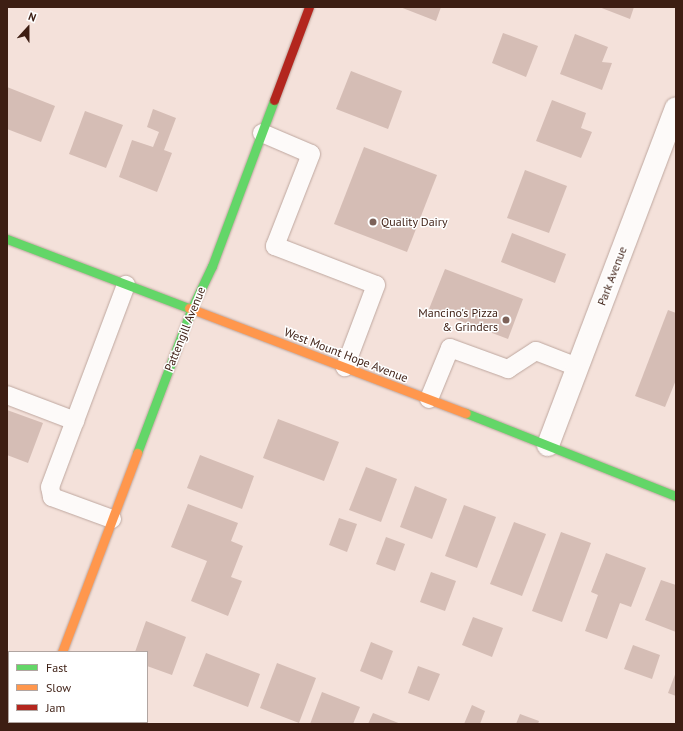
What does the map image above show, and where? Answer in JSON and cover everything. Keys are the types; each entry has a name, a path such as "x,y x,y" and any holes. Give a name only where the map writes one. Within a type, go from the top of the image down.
{"street":[{"name":"Pattengill Avenue","path":"62,651 191,310 212,266 309,7"},
{"name":"Park Avenue","path":"548,445 676,108"},
{"name":"West Mount Hope Avenue","path":"7,239 429,399 676,496"}],"lane":[{"path":"262,133 311,154 275,246 376,285 345,367"},
{"path":"112,519 52,497 50,487 126,285"},
{"path":"429,399 450,348 508,369 536,351 577,367"},
{"path":"7,395 75,421"}],"building":[{"path":"400,7 441,7 436,21"},
{"path":"599,7 634,7 630,19"},
{"path":"503,33 538,46 526,77 492,63"},
{"path":"575,34 608,47 602,62 612,63 602,90 560,74"},
{"path":"351,71 402,91 388,129 336,109"},
{"path":"7,87 55,106 41,142 7,129"},
{"path":"552,100 586,113 581,128 592,132 581,158 536,141"},
{"path":"153,109 176,118 164,150 172,153 157,192 119,177 132,140 153,147 159,132 147,127"},
{"path":"85,111 123,125 106,168 69,154"},
{"path":"364,147 437,175 407,252 334,224"},
{"path":"525,170 567,186 549,233 507,218"},
{"path":"512,233 566,254 555,283 501,262"},
{"path":"445,269 523,299 508,339 429,309"},
{"path":"668,310 676,313 676,380 665,407 635,396"},
{"path":"7,410 43,423 28,463 7,455"},
{"path":"278,419 339,442 324,481 263,458"},
{"path":"200,455 254,476 242,509 187,488"},
{"path":"366,467 397,479 381,522 349,510"},
{"path":"415,486 447,499 432,539 400,527"},
{"path":"188,504 238,523 231,541 243,546 231,577 242,581 228,616 191,601 207,561 171,547"},
{"path":"464,505 496,517 477,568 445,556"},
{"path":"339,518 357,524 347,552 329,545"},
{"path":"514,522 546,534 522,596 490,584"},
{"path":"561,532 591,543 562,622 532,611"},
{"path":"386,537 405,544 395,571 376,564"},
{"path":"606,553 646,568 631,607 620,603 607,639 585,631 598,595 591,592"},
{"path":"431,572 456,581 445,611 420,602"},
{"path":"661,580 676,585 676,632 645,620"},
{"path":"473,617 503,628 492,657 462,645"},
{"path":"146,621 186,637 172,675 148,666 148,651 135,651"},
{"path":"371,642 393,651 382,680 360,671"},
{"path":"633,645 660,655 652,679 624,669"},
{"path":"206,653 260,674 248,707 193,686"},
{"path":"277,663 316,678 299,723 260,708"},
{"path":"418,666 440,674 429,701 408,693"},
{"path":"676,672 676,696 668,693"},
{"path":"322,692 360,707 353,724 310,724"},
{"path":"472,705 485,711 480,724 464,724"},
{"path":"373,713 401,724 368,724"},
{"path":"520,714 539,721 538,724 516,724"}],"traffic: fast":[{"path":"137,453 191,310 212,266 274,100"},
{"path":"7,239 189,308"},
{"path":"466,413 676,496"}],"traffic: slow":[{"path":"189,308 466,413"},
{"path":"62,651 137,453"}],"traffic: jam":[{"path":"274,100 309,7"}],"place":[{"name":"Quality Dairy","path":"373,222"},
{"name":"Mancino's Pizza & Grinders","path":"506,320"}]}
